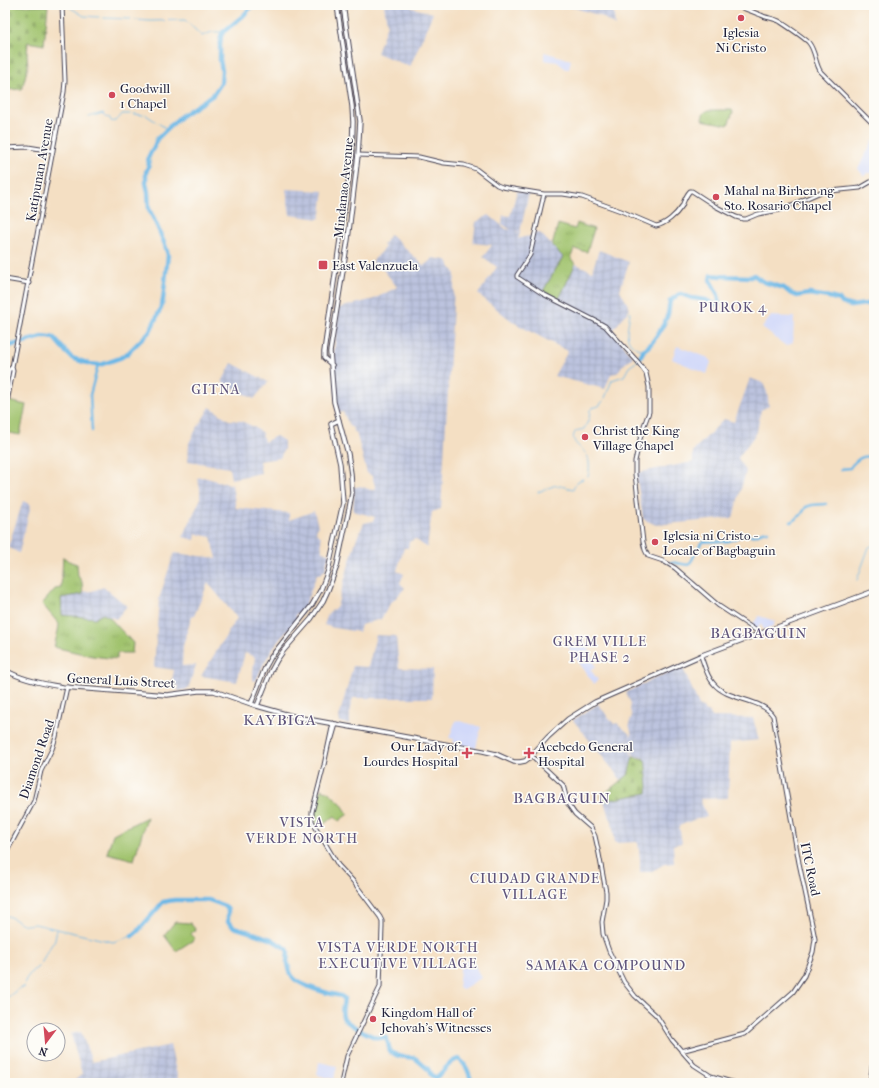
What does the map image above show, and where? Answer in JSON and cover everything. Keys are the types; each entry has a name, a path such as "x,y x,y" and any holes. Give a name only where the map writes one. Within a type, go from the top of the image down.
{"main road":[{"name":"Mindanao Avenue","path":"332,365 324,358 325,339 352,156 353,122 337,5"},
{"name":"Mindanao Avenue","path":"258,704 271,670 277,660 311,619 323,601 334,574 352,493 348,454 334,402 330,352 358,156 359,115 343,5"},
{"path":"343,218 350,219"},
{"path":"331,302 338,303"},
{"path":"252,702 265,668 271,657 312,605 326,578 342,508 340,464 331,424 338,420"},
{"path":"342,492 352,493"},
{"path":"532,756 570,717 597,701 701,656 874,591"},
{"path":"295,627 300,632"},
{"name":"General Luis Street","path":"5,670 14,675 55,686 167,695 209,690 296,716 483,751 517,762 525,761 532,756"}],"street":[{"name":"Katipunan Avenue","path":"12,367 64,92 65,82 62,5"},
{"path":"731,5 748,9 778,21 806,40 811,45 818,68 821,72 874,125"},
{"path":"5,148 28,147 53,151"},
{"path":"358,156 419,157 444,163 464,164 476,169 497,185 502,187 544,194 563,194 582,198 620,211 653,226 657,226 667,221 676,213 687,193 690,191 736,217 746,219 758,214 778,210 821,192 856,189 874,180"},
{"path":"544,194 530,254 517,277 551,298 601,323 637,361 646,373 649,387 649,412 642,431 635,474 643,542 646,552 649,556 663,561 675,568 719,606 760,633"},
{"path":"5,279 28,283"},
{"path":"5,393 9,370 12,367"},
{"path":"5,413 13,373 12,367"},
{"name":"ITC Road","path":"681,1051 744,1034 792,992 804,976 813,952 815,938 772,716 766,708 726,693 718,688 712,682 701,656"},
{"name":"Diamond Road","path":"5,855 34,801 42,770 56,737 67,687"},
{"path":"335,723 330,737 312,812 312,821 340,868 353,881 380,917 382,924 380,988 346,1059 341,1083"},
{"path":"532,756 563,785 570,808 592,830 595,836 606,892 602,927 603,934 619,973 629,990 657,1016 672,1040 694,1065 711,1076 735,1083"},
{"path":"870,1083 874,1053"}],"shaded area":[{"path":"384,5 408,5 413,8 433,13 410,67 377,53 387,24"},
{"path":"558,5 613,5 615,26 601,16 575,8 565,6 562,7"},
{"path":"544,52 571,60 569,69 566,69 557,62 544,60"},
{"path":"873,140 874,170 873,173 868,173 864,176 858,169"},
{"path":"286,189 324,191 319,219 290,215"},
{"path":"517,191 529,193 520,232 514,231 520,233 518,239 540,233 563,257 544,291 559,299 576,264 592,271 599,250 629,262 620,290 630,309 613,330 633,357 622,366 617,373 611,374 605,389 554,376 568,351 518,325 478,294 497,267 483,257 492,245 473,243 476,222 489,215 506,229 511,230 502,224 503,215 510,216"},
{"path":"390,234 424,266 433,258 446,260 455,273 441,509 432,512 427,548 415,539 409,542 408,548 404,548 397,571 404,574 400,583 405,588 390,604 381,619 361,625 359,632 324,625 328,614 337,606 356,540 364,523 373,521 375,517 353,511 353,487 360,486 371,490 376,489 372,476 367,473 356,432 354,432 352,427 350,427 343,412 339,413 336,401 334,352 339,308 374,299 397,287 382,268 372,262 385,247 383,245"},
{"path":"771,316 794,317 793,343 786,346 762,328"},
{"path":"677,346 709,358 711,362 707,374 672,359"},
{"path":"232,363 268,382 254,399 222,382"},
{"path":"750,378 763,383 767,392 769,406 761,410 757,432 738,458 746,471 733,518 656,525 643,519 636,473 693,462 693,451 724,419 734,422"},
{"path":"210,407 229,420 241,421 254,427 262,433 264,442 276,436 284,441 284,449 280,458 259,461 261,473 231,479 229,468 188,461 189,443"},
{"path":"203,477 232,485 236,508 289,513 289,520 314,511 318,526 316,532 321,537 322,552 329,553 325,571 323,571 321,575 317,574 302,614 297,613 295,616 298,619 272,650 256,681 253,681 255,657 245,653 237,682 201,676 237,618 208,583 194,616 192,616 183,646 182,666 196,665 188,689 178,691 178,686 171,685 174,670 154,667 159,599 174,553 217,558 211,537 196,534 195,540 183,537 200,500 200,488 197,478"},
{"path":"23,501 31,505 19,553 8,547"},
{"path":"104,587 127,606 116,619 103,614 95,618 62,615 61,598 83,594 83,592"},
{"path":"759,616 775,621 773,626 764,630 761,624 756,630 751,626"},
{"path":"376,635 396,636 399,668 433,669 432,698 353,698 350,708 350,725 340,722 339,717 353,666 368,667"},
{"path":"583,637 596,668 590,669 598,680 594,684 568,647"},
{"path":"682,666 700,707 703,708 705,712 709,711 712,717 753,718 759,740 730,743 728,798 700,799 707,817 698,818 679,826 682,843 673,845 674,863 664,864 651,872 640,872 638,842 615,843 612,821 604,801 647,793 648,786 644,758 634,756 632,751 624,745 631,752 633,757 628,775 622,781 573,720 598,704 614,724 617,723 632,736 629,724 632,716 630,710 631,704 626,692"},
{"path":"456,720 481,727 476,748 453,743 454,739 449,738"},
{"path":"472,959 481,978 463,989 458,988 461,961"},
{"path":"81,1032 92,1062 170,1045 179,1083 72,1083 82,1074 71,1034"},
{"path":"319,1062 337,1066 334,1079 317,1075"}],"green space":[{"path":"5,5 48,6 44,45 28,42 28,66 22,89 5,90"},
{"path":"709,110 732,110 733,112 728,125 702,120 704,114"},
{"path":"577,223 594,229 587,252 574,249 571,257 575,265 559,299 543,291 563,257 552,246 558,224 575,229"},
{"path":"8,401 26,405 20,435 5,432 5,417"},
{"path":"63,557 77,564 78,576 82,582 83,594 61,598 62,615 95,618 103,614 108,616 133,643 132,653 117,653 117,659 92,656 54,647 59,624 42,604 55,589 61,588"},
{"path":"633,757 645,759 648,786 647,793 604,801 601,796 628,775"},
{"path":"321,789 327,791 341,803 348,814 339,821 335,816 318,828 314,813"},
{"path":"147,817 134,860 107,853 113,834"},
{"path":"175,922 190,923 196,930 190,934 195,939 176,951 164,935"}],"waterway":[{"path":"66,5 84,16 99,17"},
{"path":"5,347 42,337 50,337 54,338 72,358 90,364 100,365 120,358 128,353 150,331 161,308 163,300 168,255 149,209 146,183 146,172 149,165 148,158 157,139 167,129 181,116 213,95 221,83 221,36 223,32 243,16 253,5"},
{"path":"103,18 131,19"},
{"path":"135,20 185,20 202,36 212,32 223,32"},
{"path":"89,117 103,113 109,117 111,121 114,121 117,120 122,114 131,114"},
{"path":"134,114 143,115"},
{"path":"146,115 155,121"},
{"path":"158,123 167,129"},
{"path":"643,350 647,348 658,334 668,314 670,301 678,295 681,294 691,298 706,300 716,305 719,303 718,295 710,280 711,275 751,277 754,275 764,282 784,288 797,296 809,294 840,300 842,303 851,306 873,303 874,306"},
{"path":"630,312 627,334 628,339 634,347 641,349"},
{"path":"639,359 644,350"},
{"path":"605,398 612,380 624,376 629,367 636,362"},
{"path":"92,431 90,395 98,365"},
{"path":"588,476 588,459 586,454 576,444 573,438 576,431 584,429 589,419 590,410 599,406 603,401"},
{"path":"841,469 850,468 861,458 874,455"},
{"path":"538,492 556,485 573,489 578,481 583,479"},
{"path":"791,522 801,515 806,507 826,504"},
{"path":"671,562 688,565 698,547 703,542 728,541 743,535 756,535 768,531"},
{"path":"857,580 869,547 874,545"},
{"path":"132,936 163,902 174,900 209,900 225,906 228,910 228,922 234,927 271,939 287,949 287,962"},
{"path":"5,916 8,916 25,925 35,924 113,942 132,936"},
{"path":"5,997 8,997 24,987 26,979 42,962 55,940 57,929"},
{"path":"288,964 290,972 295,980 315,989 344,998 342,1012 345,1020 371,1035 379,1038 386,1037 390,1052 399,1056 415,1058 428,1069 431,1075 435,1078 449,1064 459,1059 466,1067 472,1083"}],"place":[{"name":"Iglesia Ni Cristo","path":"741,18"},
{"name":"Goodwill 1 Chapel","path":"112,95"},
{"name":"Mahal na Birhen ng Sto. Rosario Chapel","path":"716,197"},
{"name":"East Valenzuela","path":"323,265"},
{"name":"Christ the King Village Chapel","path":"585,437"},
{"name":"Iglesia ni Cristo - Locale of Bagbaguin","path":"655,542"},
{"name":"Our Lady of Lourdes Hospital","path":"467,753"},
{"name":"Acebedo General Hospital","path":"529,753"},
{"name":"Kingdom Hall of Jehovah's Witnesses","path":"373,1019"}],"district":[{"name":"PUROK 4","path":"733,307"},
{"name":"GITNA","path":"216,389"},
{"name":"BAGBAGUIN","path":"759,633"},
{"name":"GREM VILLE PHASE 2","path":"600,650"},
{"name":"KAYBIGA","path":"280,720"},
{"name":"BAGBAGUIN","path":"562,798"},
{"name":"VISTA VERDE NORTH","path":"302,830"},
{"name":"CIUDAD GRANDE VILLAGE","path":"535,886"},
{"name":"VISTA VERDE NORTH EXECUTIVE VILLAGE","path":"398,956"},
{"name":"SAMAKA COMPOUND","path":"606,965"}]}
